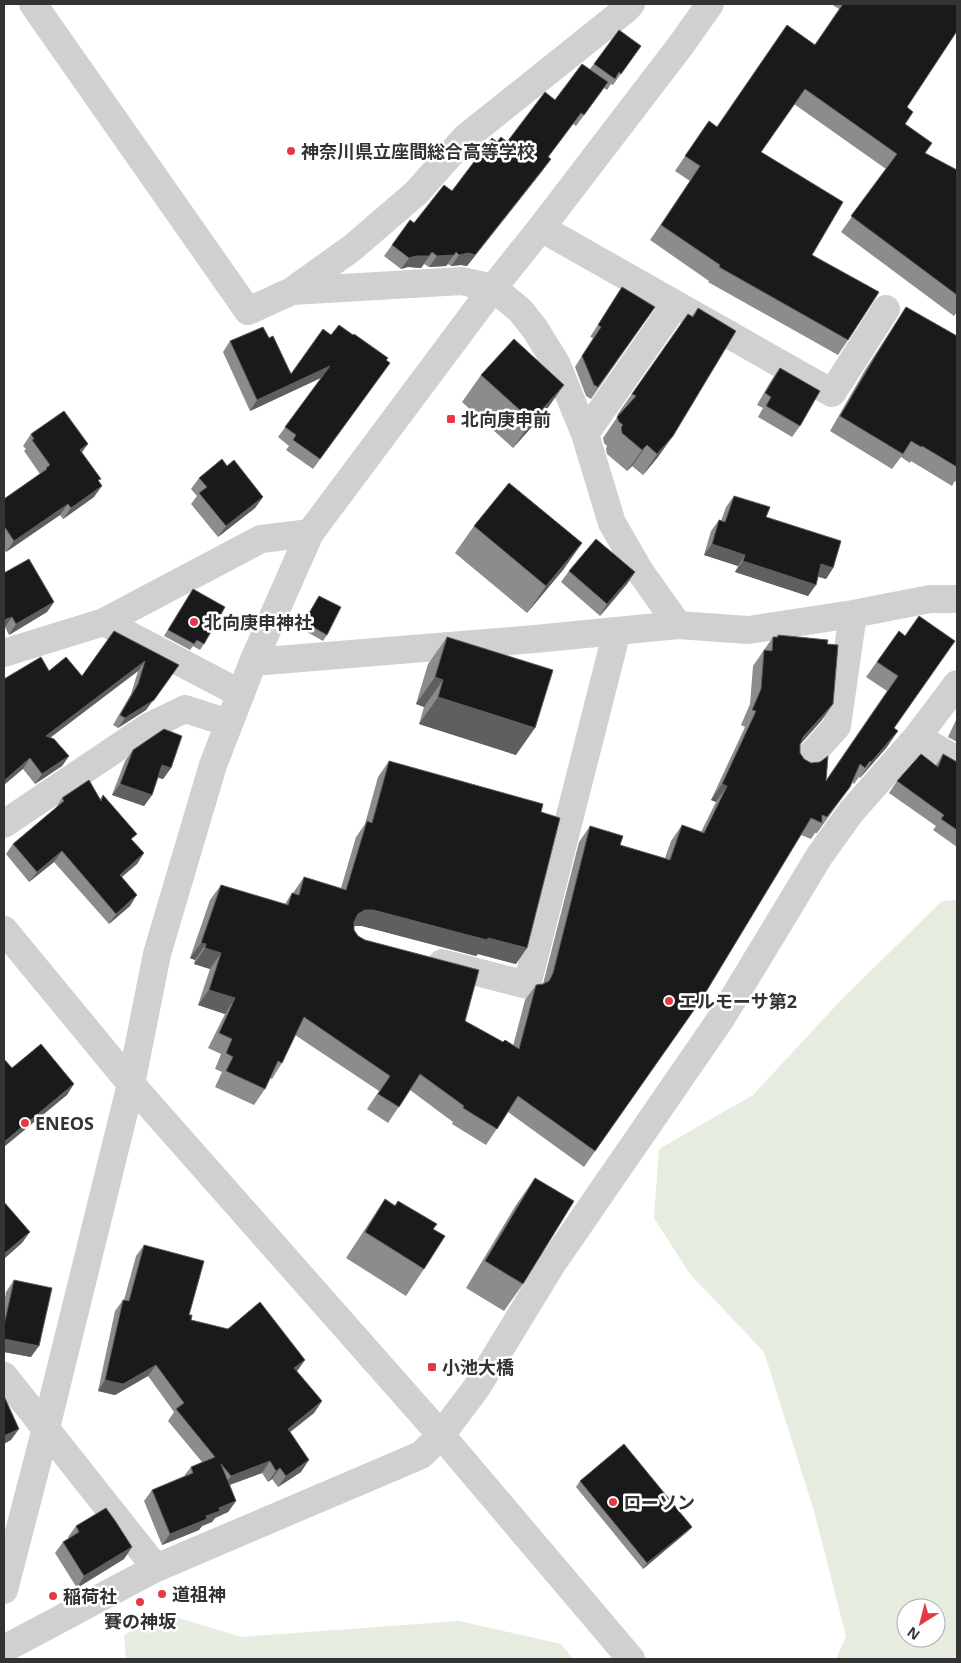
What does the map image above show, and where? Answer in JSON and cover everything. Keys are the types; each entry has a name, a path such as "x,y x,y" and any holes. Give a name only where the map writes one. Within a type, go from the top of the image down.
{"street":[{"path":"33,4 248,311 292,291 352,248 416,193 465,138 631,4"},
{"path":"4,1590 131,1084 157,954 207,784 253,662 310,533 493,288 681,45 710,4"},
{"path":"541,228 832,393 886,309"},
{"path":"292,291 462,281 493,288 520,310 535,329 556,363 585,434 612,523 639,570 678,625"},
{"path":"585,434 675,305"},
{"path":"4,652 104,622 261,539 310,533"},
{"path":"253,662 678,625 748,630 853,614 930,599 957,598"},
{"path":"804,763 837,726 853,614"},
{"path":"104,622 241,694"},
{"path":"414,956 527,985 617,631"},
{"path":"4,1649 156,1568 421,1455 441,1435 477,1387 552,1264 722,1017 820,855 852,812 916,737 957,684"},
{"path":"4,824 148,727 185,709 230,723"},
{"path":"916,737 957,760"},
{"path":"4,930 131,1084 441,1435 631,1659"},
{"path":"4,1376 156,1568"}],"shaded area":[{"path":"957,900 957,1659 836,1659 846,1636 814,1511 764,1352 690,1274 654,1218 659,1149 753,1095 842,999 942,901"},
{"path":"162,1613 242,1637 459,1621 561,1644 573,1659 126,1659 124,1635"}],"building":[{"path":"843,4 957,4 957,31 907,107 913,112 905,124 932,143 925,153 957,170 957,295 851,216 897,154 805,89 761,152 843,202 812,255 879,292 848,340 719,267 720,265 661,225 700,166 685,156 709,121 717,127 787,25 815,45"},
{"path":"619,30 641,46 621,74 619,72 615,79 594,64"},
{"path":"582,64 608,82 584,115 581,113 548,157 551,159 475,255 469,253 459,255 456,252 454,255 437,256 432,252 429,256 409,258 392,245 410,220 414,223 444,185 452,191 492,138 497,142 501,137 507,142 545,92 555,100"},
{"path":"622,287 655,307 598,387 594,385 582,356 601,327 598,325"},
{"path":"906,307 957,336 957,467 911,441 903,454 840,416"},
{"path":"698,308 736,331 673,436 657,454 647,445 642,450 622,433 621,427 623,425 617,417 636,396 632,394 688,314 693,317"},
{"path":"339,325 388,358 386,360 390,363 320,459 293,440 296,435 285,427 330,366 257,400 230,341 263,327 269,338 273,336 291,374 323,329 331,335"},
{"path":"514,339 564,385 532,421 481,375"},
{"path":"780,368 820,391 800,426 766,406 771,397 765,393"},
{"path":"64,411 88,444 80,450 101,479 98,480 102,486 71,508 68,504 14,541 4,526 4,499 50,465 32,440 34,439 31,434"},
{"path":"222,459 227,466 234,460 263,497 226,526 199,493 207,487 199,478"},
{"path":"509,483 582,543 546,586 474,526"},
{"path":"734,496 770,507 766,517 841,541 833,568 821,564 816,585 743,561 745,555 712,544 719,520 725,522"},
{"path":"596,539 635,572 607,604 569,571"},
{"path":"29,559 54,602 16,624 12,617 4,620 4,573"},
{"name":"北向庚申神社","path":"193,589 225,607 204,644 197,640 194,644 168,630"},
{"path":"319,596 341,607 327,635 304,622"},
{"path":"919,616 955,641 894,728 898,731 865,768 860,764 850,787 827,817 822,815 822,823 811,818 701,1000 595,1151 518,1096 497,1129 463,1108 464,1106 420,1074 399,1107 378,1094 390,1076 304,1017 282,1063 278,1061 265,1089 226,1071 233,1057 226,1053 232,1039 219,1033 235,998 209,990 221,953 205,948 206,944 201,943 221,885 288,905 292,893 299,895 304,877 346,890 367,821 372,823 389,761 543,804 541,812 560,818 527,948 488,938 487,940 373,910 365,910 358,914 354,922 354,930 358,936 365,940 479,970 465,1021 503,1042 505,1040 519,1049 536,985 549,981 553,973 590,826 623,836 620,845 670,860 682,825 704,833 727,786 722,784 756,711 752,710 761,689 764,650 772,651 773,637 778,637 778,635 828,640 827,644 838,645 833,704 803,737 800,745 800,753 804,759 811,763 820,762 828,756 826,781 898,676 877,662 899,631 905,636"},
{"path":"114,631 179,665 154,700 125,718 120,715 138,684 145,661 46,736 54,739 69,756 42,774 30,758 4,781 4,679 41,657 49,671 66,657 82,676"},
{"path":"447,637 553,670 535,728 438,697 443,680 435,677"},
{"path":"164,729 182,736 171,768 162,765 152,795 120,784 133,750"},
{"path":"921,754 938,767 943,754 957,762 957,830 941,819 944,815 897,781"},
{"path":"89,780 101,801 103,795 137,834 131,839 144,853 120,875 137,895 116,914 62,851 37,872 13,844 64,801 62,798"},
{"path":"41,1044 74,1084 4,1142 4,1059 12,1068"},
{"path":"535,1178 574,1201 523,1284 485,1261"},
{"path":"385,1199 395,1206 398,1201 437,1224 433,1229 445,1236 424,1269 365,1232"},
{"path":"4,1202 30,1232 4,1254"},
{"path":"144,1245 204,1261 189,1315 192,1315 191,1320 228,1329 260,1302 305,1360 294,1368 322,1401 288,1429 309,1460 286,1476 280,1468 276,1471 270,1461 231,1476 221,1464 236,1501 219,1508 220,1511 206,1516 207,1519 170,1534 152,1490 193,1473 191,1467 215,1457 176,1409 184,1403 156,1365 123,1384 105,1380 123,1300 129,1301"},
{"path":"14,1280 52,1288 39,1346 4,1339 4,1325"},
{"path":"4,1396 19,1429 4,1436"},
{"path":"624,1444 692,1527 647,1563 580,1481"},
{"path":"106,1508 132,1547 84,1576 63,1542 79,1532 76,1526"}],"place":[{"name":"神奈川県立座間総合高等学校","path":"291,151"},
{"name":"北向庚申前","path":"451,419"},
{"name":"北向庚申神社","path":"194,622"},
{"name":"エルモーサ第2","path":"669,1001"},
{"name":"ENEOS","path":"25,1123"},
{"name":"小池大橋","path":"432,1367"},
{"name":"ローソン","path":"613,1502"},
{"name":"道祖神","path":"162,1594"},
{"name":"稲荷社","path":"53,1596"},
{"name":"賽の神坂","path":"140,1602"}]}
